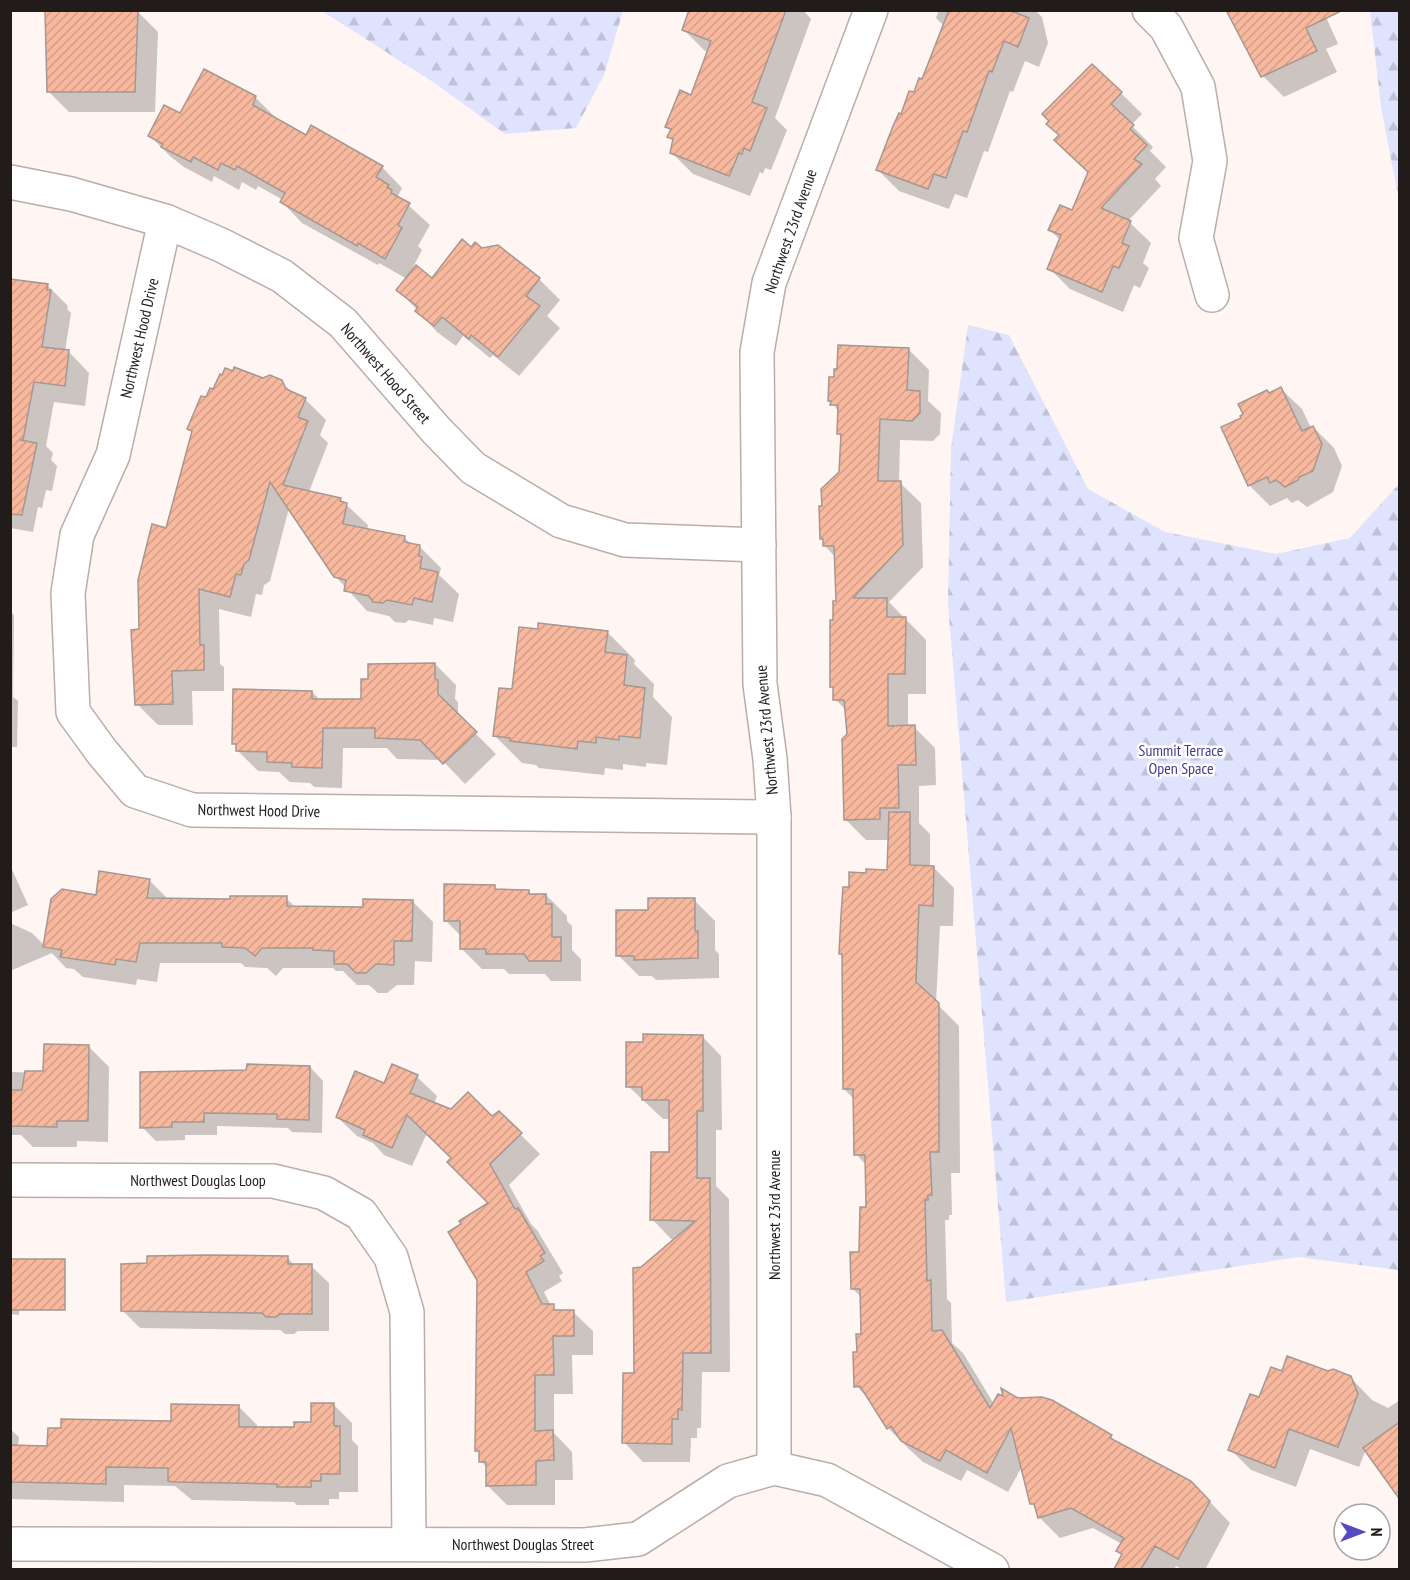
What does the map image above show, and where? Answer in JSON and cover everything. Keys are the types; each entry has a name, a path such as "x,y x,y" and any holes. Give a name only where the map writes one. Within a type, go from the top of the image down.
{"street":[{"name":"Northwest 23rd Avenue","path":"774,1468 774,817 770,759 760,684 757,352 769,283 871,10"},
{"path":"1149,10 1166,27 1198,87 1210,161 1196,238 1212,295"},
{"name":"Northwest Hood Street","path":"10,182 71,194 165,221 242,255 282,276 343,322 436,430 473,468 561,521 625,540 759,545"},
{"name":"Northwest Hood Drive","path":"165,221 113,455 77,534 68,593 73,712 102,752 135,791 192,810 774,817"},
{"name":"Northwest Douglas Loop","path":"10,1180 273,1180 324,1193 361,1214 391,1257 407,1312 410,1544"},
{"name":"Northwest Douglas Street","path":"10,1544 585,1545 638,1539 728,1481 774,1468 827,1480 992,1569"}],"green space":[{"path":"322,11 623,11 604,75 576,128 505,134 433,82"},
{"path":"1370,11 1399,11 1399,200 1381,107"},
{"name":"Summit Terrace Open Space","path":"968,325 1009,335 1088,489 1165,532 1276,554 1350,538 1399,484 1399,1270 1298,1257 1006,1302 948,605 951,449"}],"building":[{"path":"45,10 138,10 135,92 47,92"},
{"path":"689,10 786,10 752,102 767,108 750,151 744,148 742,154 739,153 729,176 670,153 673,139 667,137 671,129 665,127 680,90 691,95 711,41 682,30"},
{"path":"949,10 1009,10 1029,18 1018,47 1004,41 992,72 989,71 967,132 963,131 946,178 934,174 928,189 876,170 909,91 914,92 919,78 922,79"},
{"path":"1226,10 1343,10 1306,28 1317,51 1261,77"},
{"path":"1092,64 1122,92 1111,104 1134,125 1130,129 1147,145 1134,159 1142,164 1101,208 1131,221 1122,243 1129,246 1119,268 1113,266 1102,292 1047,269 1061,235 1048,230 1060,205 1072,210 1088,172 1054,140 1059,135 1046,124 1049,121 1042,114"},
{"path":"204,69 256,96 253,105 306,135 311,125 383,166 376,177 389,185 387,187 392,190 391,193 410,203 398,225 402,228 385,259 358,243 357,246 280,202 285,193 237,166 235,170 221,163 218,170 193,157 191,162 161,147 163,144 148,136 164,105 180,113"},
{"path":"462,239 471,247 475,242 482,248 498,245 540,278 526,296 540,306 498,357 471,335 469,339 442,317 434,326 415,311 418,307 396,290 416,265 432,278"},
{"path":"10,279 48,284 47,290 51,290 42,347 69,350 65,386 34,382 23,440 20,440 37,443 22,515 10,514"},
{"path":"838,345 909,348 907,390 920,391 920,413 912,421 880,419 878,481 901,481 903,545 853,598 887,598 887,617 906,617 905,674 888,674 888,726 915,725 916,765 898,765 899,808 880,808 880,819 844,820 842,739 847,734 844,700 833,700 833,687 830,687 830,620 833,620 833,601 836,601 834,546 823,546 823,539 820,539 819,506 822,506 821,489 839,472 841,434 837,434 838,405 830,405 831,401 828,401 829,377 834,377 834,369 837,369"},
{"path":"234,367 263,378 270,375 282,380 286,389 306,398 298,417 308,421 283,485 341,498 340,501 347,503 343,524 405,536 404,542 420,545 419,556 422,557 420,568 438,572 432,602 414,598 412,605 387,600 383,603 373,602 369,596 344,591 346,580 334,577 270,482 249,560 244,564 241,575 236,574 230,597 199,589 200,645 204,645 204,670 172,671 173,704 135,705 131,630 139,629 138,580 152,524 166,528 192,431 187,429 201,396 206,397 210,388 213,389 225,368 233,371"},
{"path":"1281,387 1302,431 1313,426 1322,444 1313,471 1285,487 1276,480 1270,483 1267,477 1248,486 1221,427 1241,418 1243,414 1238,404 1267,390 1269,393"},
{"path":"538,623 608,631 605,652 627,655 624,685 645,688 640,738 619,736 619,740 596,737 596,743 578,741 577,749 510,741 510,738 493,736 499,688 512,689 519,627 538,629"},
{"path":"435,663 438,694 477,732 443,764 420,740 375,738 375,728 323,728 322,768 292,767 292,763 267,762 267,752 236,751 236,744 232,744 233,689 312,691 312,699 361,699 361,679 368,679 368,664"},
{"path":"889,812 910,812 910,865 934,866 933,906 919,905 916,982 939,1003 939,1152 930,1152 932,1195 928,1195 928,1200 925,1200 927,1281 931,1280 932,1331 942,1330 990,1408 998,1394 1003,1396 1001,1388 1018,1398 1042,1397 1052,1400 1112,1435 1110,1438 1191,1481 1210,1501 1178,1559 1155,1546 1141,1569 1114,1569 1122,1554 1116,1551 1124,1538 1071,1508 1038,1518 1034,1504 1030,1504 1011,1428 987,1473 946,1450 940,1461 901,1441 891,1426 887,1429 860,1386 854,1387 853,1352 857,1352 856,1334 861,1334 860,1289 851,1289 850,1252 859,1252 860,1207 866,1207 865,1155 854,1155 853,1089 843,1089 842,954 839,954 841,915 843,887 849,887 849,872 866,873 866,869 887,870"},
{"path":"99,871 150,879 147,898 230,899 230,896 287,896 287,906 363,907 363,899 413,900 412,941 394,941 394,965 376,964 366,973 356,973 347,964 334,964 334,951 313,950 313,948 262,948 255,956 245,948 222,947 222,943 140,943 136,962 116,959 115,965 60,957 62,950 43,947 51,899 62,889 96,895"},
{"path":"444,884 495,885 495,889 529,890 529,894 546,894 546,904 552,904 552,937 561,937 561,961 529,961 524,954 486,954 486,949 460,949 460,921 444,921"},
{"path":"648,898 695,898 698,958 634,960 634,956 616,956 616,910 648,910"},
{"path":"643,1034 703,1035 703,1111 697,1111 697,1178 710,1178 711,1353 683,1353 682,1410 678,1409 678,1419 672,1419 672,1444 622,1443 623,1373 634,1373 633,1268 641,1267 695,1221 650,1220 651,1152 669,1152 669,1100 642,1100 642,1087 626,1087 626,1042 643,1042"},
{"path":"44,1044 89,1045 88,1121 57,1121 57,1127 11,1126 11,1090 22,1090 25,1071 43,1071"},
{"path":"247,1064 310,1066 309,1120 277,1119 277,1114 204,1113 204,1122 172,1122 172,1127 140,1128 140,1072 246,1070"},
{"path":"392,1064 418,1075 410,1093 451,1109 468,1092 492,1116 499,1111 522,1133 490,1164 515,1209 518,1208 545,1253 540,1256 544,1261 526,1272 542,1304 554,1304 554,1310 574,1310 574,1336 553,1336 554,1375 535,1375 535,1431 553,1430 554,1460 536,1461 536,1485 486,1486 486,1462 479,1462 479,1451 475,1451 477,1280 448,1232 461,1224 459,1221 488,1203 447,1162 451,1158 407,1115 392,1148 363,1135 365,1130 336,1117 355,1071 384,1083"},
{"path":"147,1256 288,1256 288,1264 312,1264 312,1314 280,1314 276,1317 266,1317 262,1313 121,1311 121,1264 147,1263"},
{"path":"10,1259 65,1259 65,1310 10,1310"},
{"path":"1287,1356 1328,1371 1333,1369 1351,1376 1358,1394 1338,1447 1289,1429 1275,1468 1228,1450 1250,1394 1259,1397 1271,1367 1282,1371"},
{"path":"311,1403 334,1403 334,1426 340,1426 340,1474 321,1474 321,1481 311,1481 311,1487 173,1482 168,1481 168,1468 106,1467 106,1484 10,1482 10,1445 47,1446 48,1428 61,1428 61,1419 171,1421 171,1404 239,1405 239,1427 294,1427 294,1422 311,1422"},
{"path":"1400,1422 1400,1500 1363,1448"}]}
